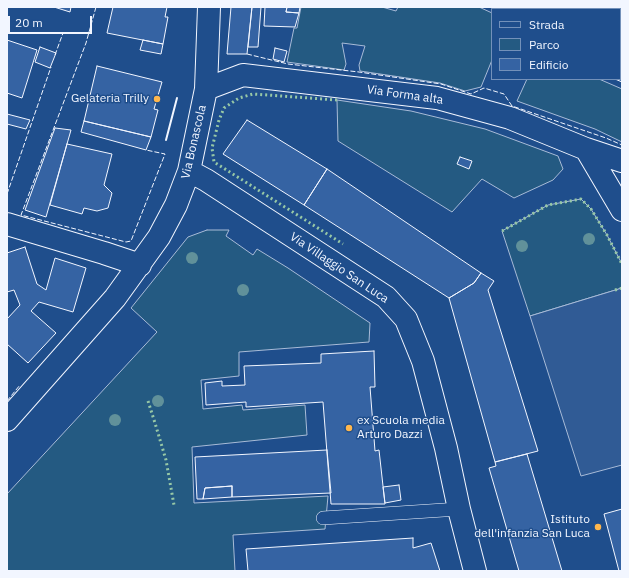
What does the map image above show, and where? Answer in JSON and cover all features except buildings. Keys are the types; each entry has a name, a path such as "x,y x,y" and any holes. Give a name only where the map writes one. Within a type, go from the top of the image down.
{"street":[{"name":"Via Bonascola","path":"7,420 115,298 159,237 176,205 189,171 206,89 209,7"},
{"name":"Via Forma alta","path":"206,89 243,75 437,98 510,118 586,149 622,161"},
{"path":"586,149 622,210"},
{"name":"Via Villaggio San Luca","path":"189,171 206,180 386,296 406,319 423,361 446,448 459,509 475,571"},
{"path":"7,224 140,265"}],"lane":[{"path":"322,518 459,509"}],"green space":[{"path":"301,7 382,7 396,11 398,7 479,7 491,13 491,62 481,87 465,91 440,83 360,71 359,65 365,46 342,43 346,64 344,70 287,62 294,28 297,28"},
{"path":"527,80 601,80 622,89 622,142 595,129 517,101"},
{"path":"337,100 411,111 485,129 558,156 563,169 553,180 514,198 482,179 452,212 338,141"},
{"path":"581,199 591,209 622,264 622,288 530,316 502,231 548,205"},
{"path":"207,230 229,230 226,236 253,255 257,249 370,323 369,342 239,352 239,376 201,380 203,409 242,405 243,410 305,405 307,435 192,447 194,503 328,496 325,529 233,535 235,571 7,571 7,494 157,332 131,308 188,237"}],"shaded area":[{"path":"622,288 622,465 581,476 530,316"}],"hedge":[{"path":"337,100 253,94 239,98 224,108 219,120 212,148 214,162 343,244"},
{"path":"502,231 548,205 581,199 591,209 622,264"},
{"path":"615,290 622,288"},
{"path":"148,401 166,460 174,505"}],"fence":[{"path":"96,7 86,43 21,215 126,242 131,241 165,154 146,150"},
{"path":"55,55 63,33"},
{"path":"247,54 288,64 359,72 441,84 471,94 484,88 504,94 512,106 606,138 622,145"},
{"path":"7,194 51,67"},
{"path":"7,401 20,385"}],"wall":[{"path":"166,140 177,98"}],"place":[{"name":"Gelateria Trilly","path":"157,99"},
{"name":"ex Scuola media Arturo Dazzi","path":"349,428"},
{"name":"Istituto dell'infanzia San Luca","path":"598,527"}]}
